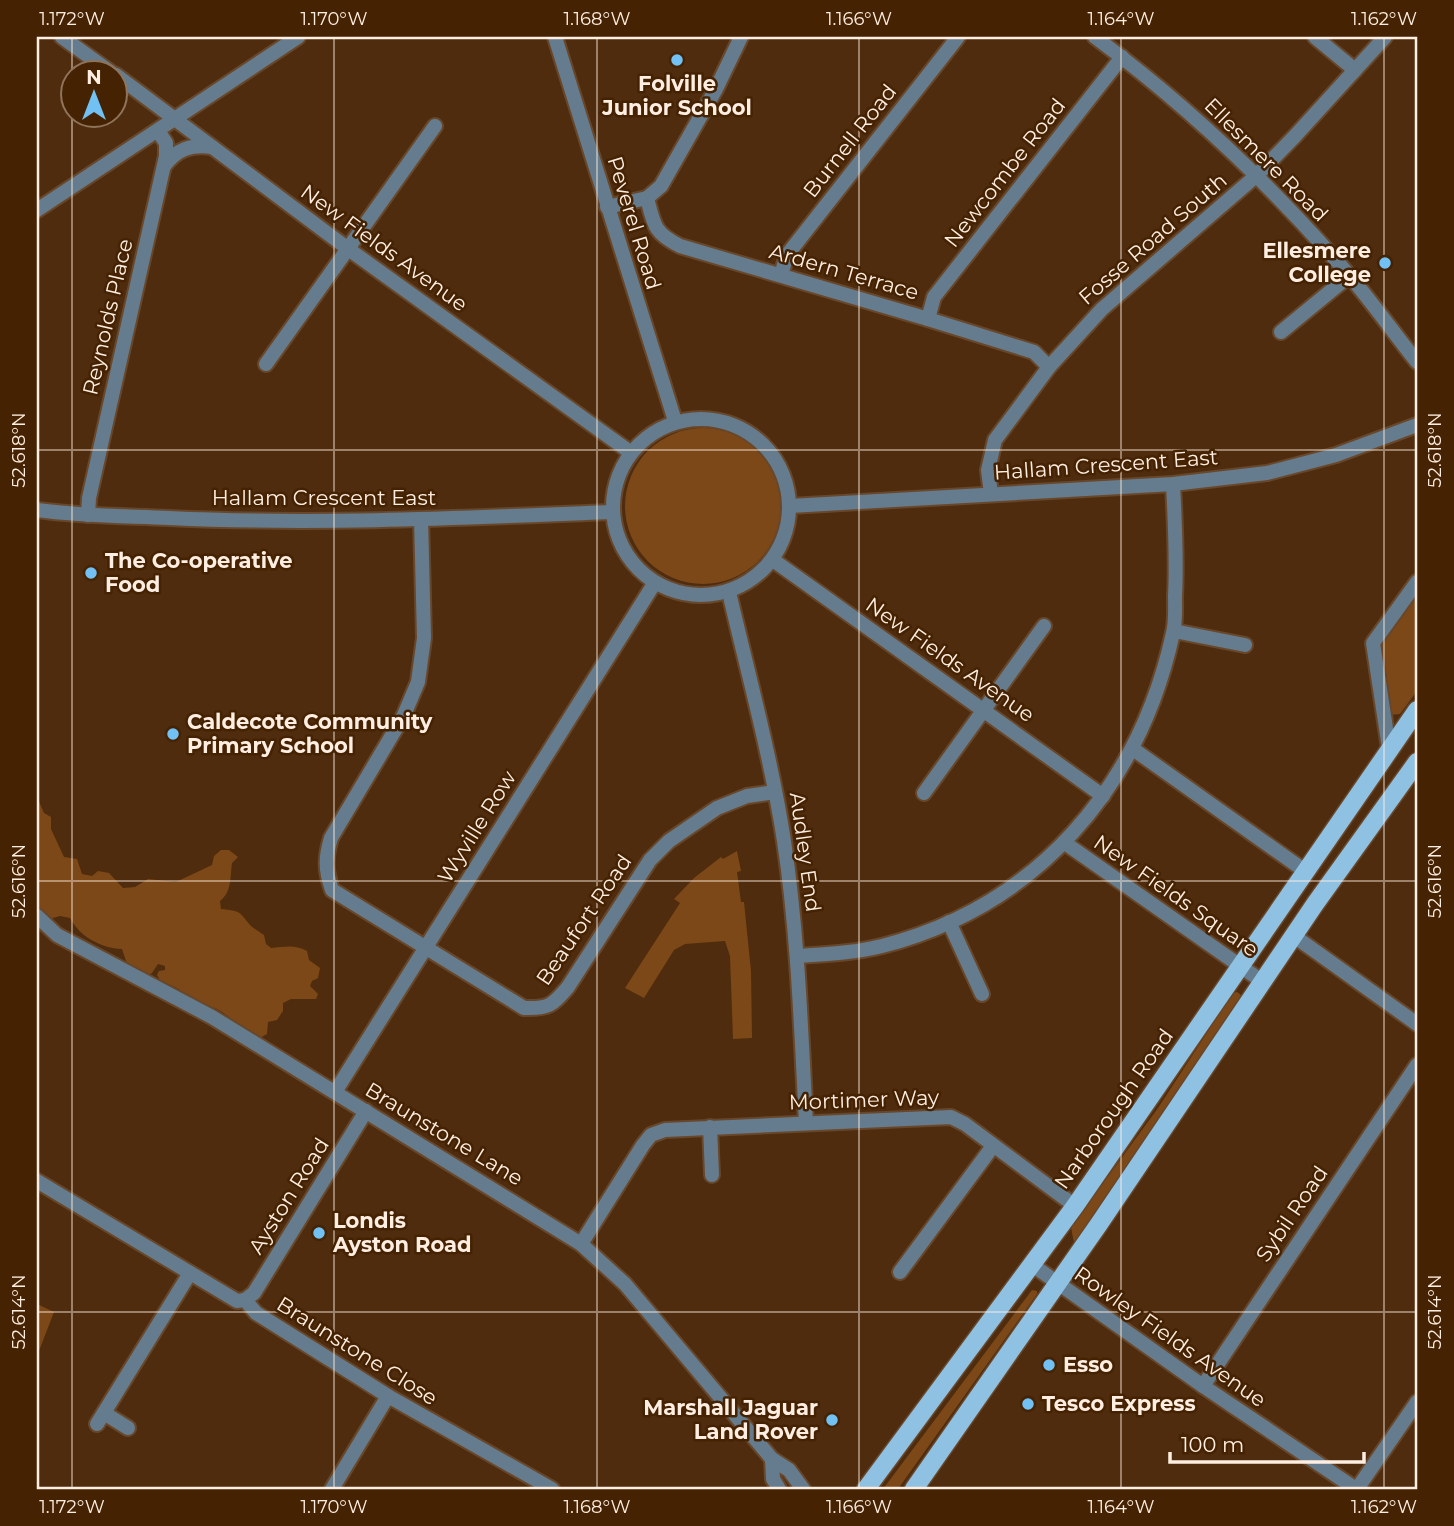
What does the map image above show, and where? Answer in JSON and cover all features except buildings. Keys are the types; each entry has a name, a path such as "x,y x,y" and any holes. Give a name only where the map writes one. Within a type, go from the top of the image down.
{"main road":[{"name":"Narborough Road","path":"866,1489 1075,1206 1417,710"},
{"path":"914,1489 1099,1224 1294,936 1417,762"}],"street":[{"name":"New Fields Avenue","path":"62,37 94,60"},
{"path":"37,210 298,37"},
{"name":"Peverel Road","path":"555,37 675,421"},
{"path":"607,206 647,198 661,186 692,133 741,37"},
{"name":"Burnell Road","path":"781,275 787,255 958,37"},
{"name":"Ellesmere Road","path":"1095,37 1165,90 1257,175 1349,276 1417,362"},
{"path":"1315,37 1355,70"},
{"name":"Fosse Road South","path":"991,494 988,470 995,440 1049,367 1102,309 1257,175 1385,37"},
{"name":"Newcombe Road","path":"928,319 934,297 1122,57"},
{"name":"New Fields Avenue","path":"130,85 348,248 630,452"},
{"path":"266,364 435,126"},
{"name":"Reynolds Place","path":"88,515 89,498 164,166 166,143 158,131"},
{"path":"164,166 172,156 187,147 214,147"},
{"name":"Ardern Terrace","path":"647,198 654,224 663,237 680,246 1034,352 1049,367"},
{"path":"1281,332 1349,276"},
{"path":"711,418 748,431 780,465 790,506 786,534 773,560 752,580 729,592 707,596 674,592 654,583 627,558 611,512 615,481 630,452 654,430 675,421 711,418"},
{"name":"Hallam Crescent East","path":"790,506 1173,484 1267,472 1336,455 1417,425"},
{"path":"797,956 881,946 950,922 992,901 1031,874 1065,843 1103,796 1133,749 1160,681 1174,631 1177,563 1173,484"},
{"name":"Hallam Crescent East","path":"37,510 234,522 611,512"},
{"name":"Beaufort Road","path":"421,519 424,638 418,682 404,715 331,838 325,857 326,873 332,890 524,1008 542,1009 555,1003 568,987 650,860 669,841 717,808 747,796 775,792"},
{"name":"New Fields Avenue","path":"773,560 1103,796"},
{"path":"1389,748 1373,643 1417,582"},
{"name":"Wyville Row","path":"335,1092 654,583"},
{"name":"Audley End","path":"729,592 784,842 797,956 806,1123"},
{"path":"924,793 1044,626"},
{"path":"1174,631 1245,645"},
{"path":"1133,749 1305,871"},
{"name":"New Fields Square","path":"1065,843 1263,982"},
{"name":"Braunstone Lane","path":"37,916 57,935 212,1017 581,1244 625,1284 772,1459 789,1470 803,1489"},
{"path":"950,922 982,994"},
{"path":"1294,936 1417,1024"},
{"name":"Sybil Road","path":"1203,1386 1417,1065"},
{"name":"Ayston Road","path":"245,1300 254,1293 366,1111"},
{"name":"Mortimer Way","path":"581,1244 651,1135 665,1130 951,1117 965,1124 1075,1206"},
{"path":"710,1127 712,1175"},
{"path":"900,1272 993,1146"},
{"name":"Braunstone Close","path":"37,1181 237,1301 245,1300 256,1313 388,1396 543,1487"},
{"name":"Rowley Fields Avenue","path":"1031,1264 1203,1386 1357,1489"},
{"path":"128,1428 100,1418 190,1273"},
{"path":"332,1489 388,1396"},
{"path":"1357,1489 1417,1402"},
{"path":"772,1459 775,1486"}],"shaded area":[{"path":"703,428 733,434 758,451 775,476 781,506 775,536 758,561 733,578 703,584 673,578 648,561 631,536 625,506 631,476 648,451 673,434"},
{"path":"1417,593 1417,691 1400,714 1390,715 1381,645"},
{"path":"37,797 44,813 51,817 51,829 64,857 77,859 82,874 92,876 98,871 109,873 123,888 135,887 148,879 176,882 212,865 214,856 221,850 229,850 238,857 232,863 229,889 220,901 221,909 241,914 264,935 266,944 271,948 294,947 307,951 309,960 320,968 318,978 312,981 310,986 318,994 316,999 291,999 283,1003 283,1011 277,1020 268,1022 267,1034 256,1040 251,1037 250,1030 217,1009 180,994 179,989 160,980 157,975 159,971 165,970 165,966 158,964 152,973 146,976 128,967 122,949 92,940 79,931 70,918 60,916 46,920 37,914"},
{"path":"737,851 741,871 737,872 741,902 744,902 751,971 752,1038 733,1039 730,956 725,941 685,944 674,950 644,998 625,988 680,903 674,899 694,878 721,857 723,859"},
{"path":"1233,993 1241,995 1240,1000 1122,1178 1074,1243 1071,1227 1158,1108"},
{"path":"1032,1290 1037,1291 1037,1294 898,1489 883,1489"},
{"path":"37,1304 54,1312 37,1356"}],"place":[{"name":"Folville Junior School","path":"677,60"},
{"name":"Ellesmere College","path":"1385,263"},
{"name":"The Co-operative Food","path":"91,573"},
{"name":"Caldecote Community Primary School","path":"173,734"},
{"name":"Londis Ayston Road","path":"319,1233"},
{"name":"Esso","path":"1049,1365"},
{"name":"Tesco Express","path":"1028,1404"},
{"name":"Marshall Jaguar Land Rover","path":"832,1420"}]}
